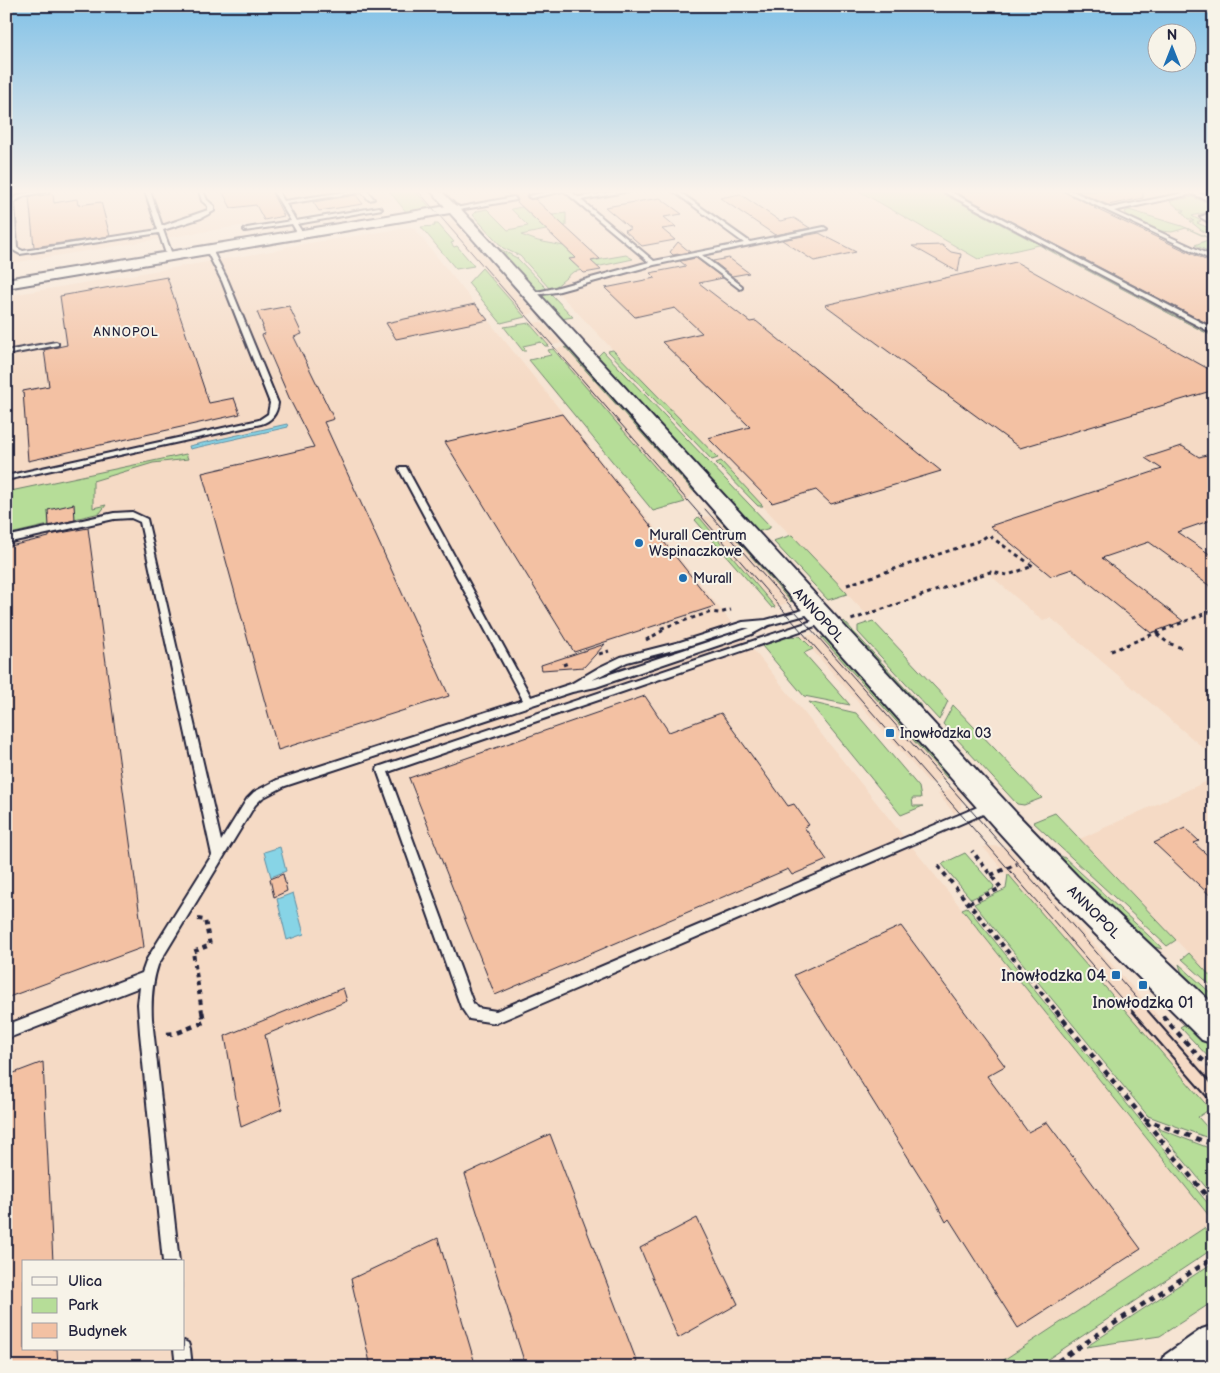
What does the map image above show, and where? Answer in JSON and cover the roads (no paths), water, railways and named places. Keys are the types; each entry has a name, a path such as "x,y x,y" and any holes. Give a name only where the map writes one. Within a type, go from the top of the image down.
{"street":[{"path":"6,284 181,255"},
{"name":"ANNOPOL","path":"494,255 1066,885 1214,1028"},
{"path":"1177,1367 1214,1341"}],"lane":[{"path":"6,478 261,422 270,417 274,411 274,403 226,281 212,255"},
{"path":"644,255 653,263"},
{"path":"530,295 556,290 653,263 693,255"},
{"path":"699,255 740,287"},
{"path":"1067,255 1214,332"},
{"path":"6,353 56,344"},
{"path":"403,469 529,702"},
{"path":"6,540 114,516 132,515 144,521 218,854"},
{"path":"171,1260 145,1011 146,978 152,963 252,802 270,788 422,736 678,656 749,632 766,623 819,615"},
{"path":"819,615 382,770 468,1007 474,1014 496,1017 992,805"},
{"path":"6,1032 146,978"},
{"path":"182,1350 184,1367"}],"water":[{"path":"287,424 288,427 190,449 189,446"},
{"path":"280,847 286,871 271,877 264,852"},
{"path":"293,893 304,934 287,940 277,899"}],"tram line":[{"path":"474,255 1133,1012"},
{"path":"705,509 1149,1012"},
{"path":"1132,1011 1214,1105"},
{"path":"1148,1011 1214,1086"}],"place":[{"name":"Murall Centrum Wspinaczkowe","path":"639,543"},
{"name":"Murall","path":"683,578"},
{"name":"Inowłodzka 03","path":"890,733"},
{"name":"Inowłodzka 04","path":"1116,975"},
{"name":"Inowłodzka 01","path":"1143,985"}],"district":[{"name":"ANNOPOL","path":"126,332"}]}
